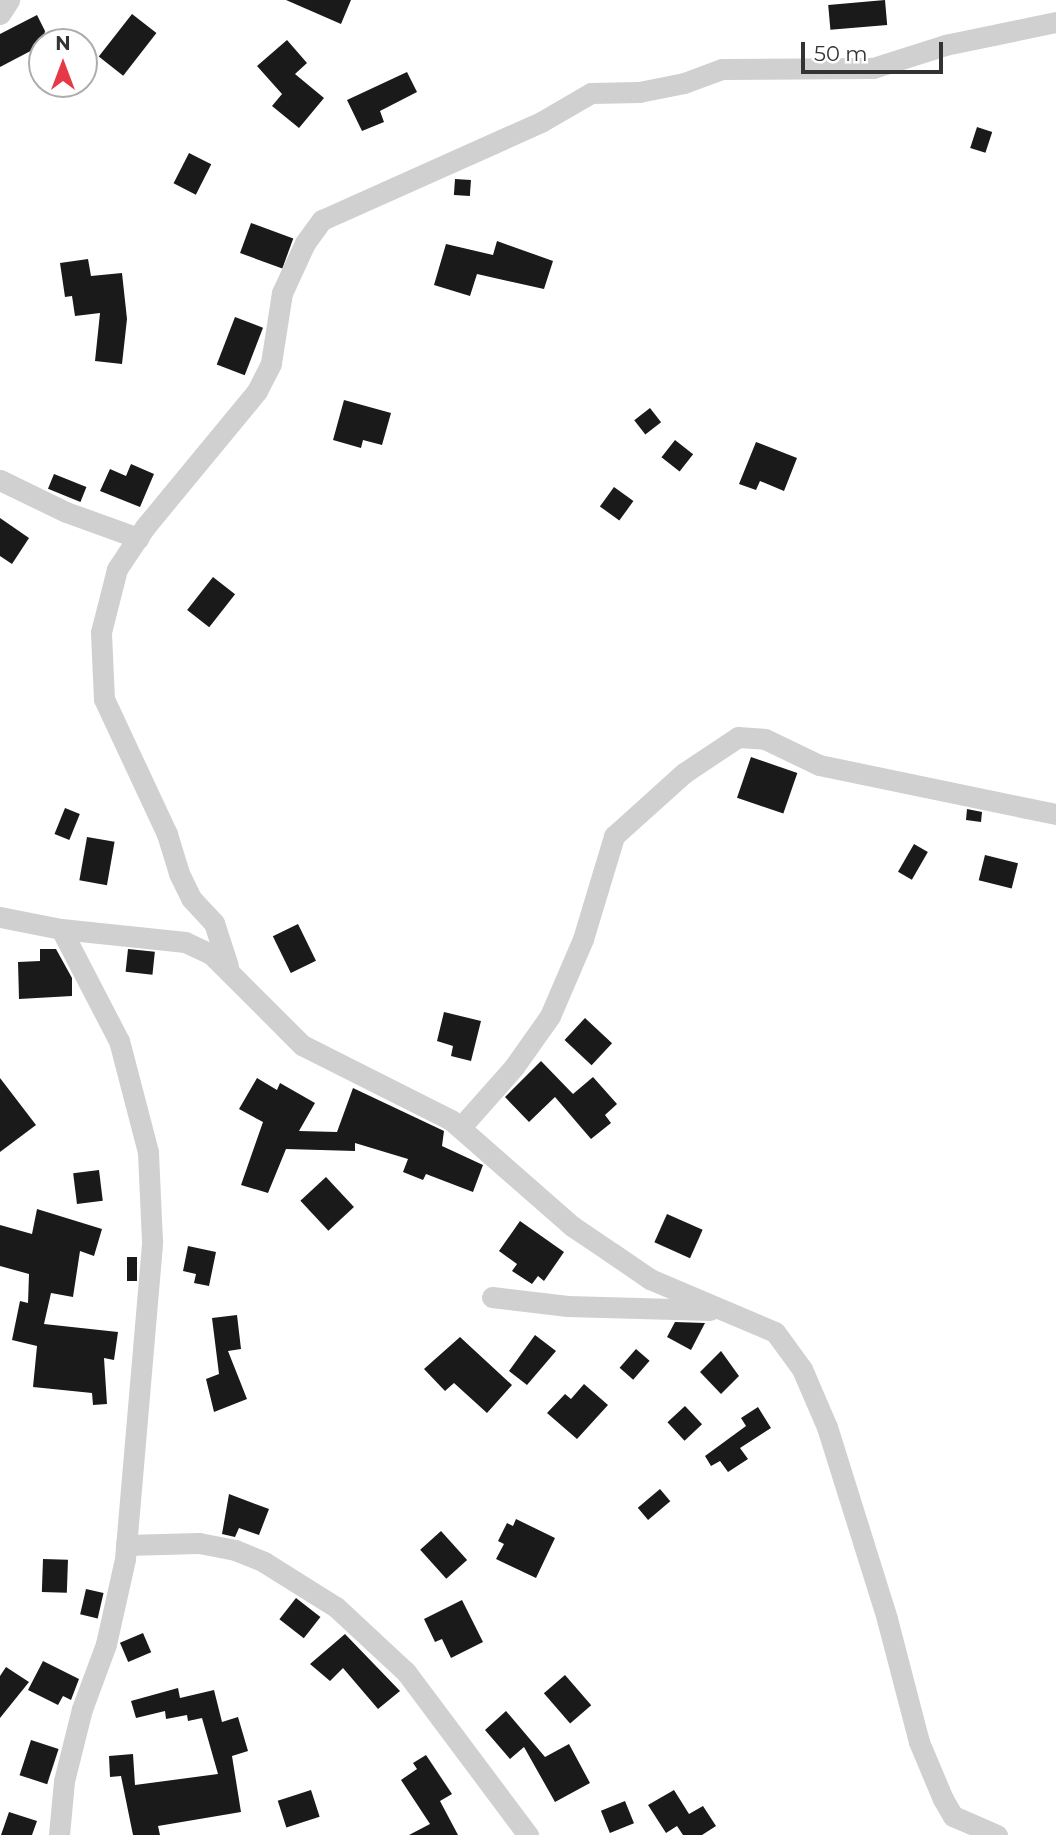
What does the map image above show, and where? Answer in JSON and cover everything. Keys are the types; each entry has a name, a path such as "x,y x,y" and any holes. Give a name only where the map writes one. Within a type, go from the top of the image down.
{"street":[{"path":"0,13 9,0"},
{"path":"228,966 214,923 191,898 149,791 104,699 100,669 106,600 117,569 138,538 257,391 271,363 282,293 305,243 322,220 541,122 591,93 639,92 684,83 722,69 873,68 945,46 1056,22"},
{"path":"0,480 66,512 138,538"},
{"path":"460,1128 514,1067 550,1016 583,939 614,836 684,773 738,737 765,739 819,765 1056,814"},
{"path":"0,917 61,929 185,942 228,966 302,1045 460,1128 572,1226 650,1279 732,1311 775,1332 802,1369 848,1490 919,1742 953,1816 997,1835"},
{"path":"59,1835 64,1781 82,1709 106,1644 126,1545 152,1241 148,1152 119,1041 61,929"},
{"path":"492,1297 567,1306 732,1311"},
{"path":"126,1545 199,1543 235,1550 264,1562 336,1606 405,1672 528,1835"}],"building":[{"path":"286,0 351,0 341,24"},
{"path":"885,0 887,25 830,30 828,5"},
{"path":"132,14 156,33 123,76 99,57"},
{"path":"37,15 44,28 28,28 28,52 0,67 0,34"},
{"path":"287,40 307,63 295,74 324,98 299,128 272,106 282,94 257,66"},
{"path":"407,72 417,92 380,111 384,122 362,131 347,100"},
{"path":"977,127 992,132 985,153 970,148"},
{"path":"189,153 211,164 196,195 174,183"},
{"path":"455,179 471,180 470,196 454,195"},
{"path":"251,223 293,238 282,268 240,253"},
{"path":"497,241 553,261 544,289 477,274 470,296 434,285 446,244 493,255"},
{"path":"88,259 91,276 122,273 127,319 122,364 95,361 100,313 75,316 72,296 65,297 60,263"},
{"path":"235,317 263,328 245,375 217,365"},
{"path":"344,400 391,413 382,445 363,440 361,448 333,440"},
{"path":"650,408 661,422 645,434 634,420"},
{"path":"675,440 693,454 680,471 661,457"},
{"path":"756,442 797,458 784,491 760,481 756,490 739,484"},
{"path":"131,464 154,474 140,507 100,491 110,469 126,476"},
{"path":"54,474 86,487 80,502 48,489"},
{"path":"614,487 633,501 619,521 600,506"},
{"path":"0,518 29,538 12,564 0,556"},
{"path":"213,577 235,594 209,627 187,610"},
{"path":"751,757 797,773 783,814 737,798"},
{"path":"65,808 80,814 69,840 55,834"},
{"path":"967,809 982,812 981,822 966,820"},
{"path":"87,837 115,842 107,885 79,880"},
{"path":"914,844 928,852 912,880 898,872"},
{"path":"985,855 1018,863 1012,888 979,880"},
{"path":"298,924 316,961 291,973 273,936"},
{"path":"40,949 56,949 72,978 72,996 19,999 18,962 40,961"},
{"path":"128,949 155,952 152,975 126,972"},
{"path":"444,1012 481,1021 471,1061 451,1056 453,1046 437,1041"},
{"path":"585,1018 612,1043 592,1065 565,1040"},
{"path":"541,1061 573,1094 593,1077 617,1104 605,1115 611,1123 591,1139 555,1097 529,1122 505,1097"},
{"path":"0,1078 36,1125 0,1152"},
{"path":"257,1078 277,1090 280,1083 315,1103 299,1131 337,1132 353,1088 444,1131 442,1146 483,1165 473,1192 426,1174 423,1180 403,1172 408,1159 355,1143 355,1151 286,1149 268,1193 241,1185 263,1122 239,1109"},
{"path":"99,1170 103,1201 77,1204 73,1173"},
{"path":"326,1177 354,1207 328,1231 300,1201"},
{"path":"37,1209 102,1229 94,1256 80,1251 73,1297 51,1293 44,1324 118,1332 114,1360 104,1358 107,1404 93,1405 92,1393 33,1387 37,1346 12,1340 20,1301 28,1303 29,1274 0,1266 0,1225 32,1234"},
{"path":"667,1214 703,1230 690,1258 654,1242"},
{"path":"520,1221 564,1252 544,1281 538,1276 532,1284 512,1271 517,1264 499,1251"},
{"path":"188,1246 216,1252 209,1286 194,1283 196,1274 183,1271"},
{"path":"127,1257 137,1257 137,1281 127,1281"},
{"path":"237,1315 241,1349 228,1351 247,1399 214,1412 206,1379 219,1374 212,1318"},
{"path":"675,1322 705,1323 691,1350 667,1337"},
{"path":"535,1335 556,1351 527,1385 509,1371"},
{"path":"460,1337 512,1385 487,1413 454,1383 445,1391 424,1369"},
{"path":"636,1349 650,1361 633,1380 620,1368"},
{"path":"721,1351 739,1376 721,1394 700,1372"},
{"path":"584,1384 608,1405 577,1439 547,1413 565,1394 571,1399"},
{"path":"685,1406 702,1424 684,1441 667,1422"},
{"path":"758,1407 771,1428 740,1448 748,1459 728,1472 720,1461 711,1466 705,1456 746,1426 741,1418"},
{"path":"660,1489 670,1501 648,1520 638,1508"},
{"path":"229,1494 269,1509 259,1535 239,1528 235,1537 222,1534"},
{"path":"516,1519 555,1538 536,1578 496,1559 504,1544 498,1541 507,1523 513,1526"},
{"path":"441,1531 467,1560 446,1579 420,1550"},
{"path":"43,1559 68,1560 67,1593 42,1592"},
{"path":"86,1589 104,1593 98,1618 80,1614"},
{"path":"296,1598 320,1617 304,1638 279,1619"},
{"path":"462,1600 483,1642 451,1658 442,1639 435,1642 424,1619"},
{"path":"143,1633 151,1652 128,1662 120,1643"},
{"path":"345,1634 400,1691 378,1709 343,1668 330,1681 310,1664"},
{"path":"43,1661 79,1679 71,1700 63,1696 58,1705 28,1690"},
{"path":"6,1667 29,1682 0,1718 0,1676"},
{"path":"565,1675 591,1705 570,1724 544,1693"},
{"path":"178,1688 180,1698 214,1690 222,1722 238,1717 248,1751 232,1756 241,1812 158,1826 160,1835 133,1835 121,1776 110,1777 109,1756 133,1754 135,1785 218,1774 202,1718 188,1721 187,1715 166,1719 165,1711 136,1718 131,1701"},
{"path":"506,1711 545,1757 569,1744 590,1783 555,1802 524,1747 510,1759 485,1730"},
{"path":"31,1740 59,1749 47,1784 20,1775"},
{"path":"426,1755 452,1794 440,1801 458,1835 409,1835 430,1824 401,1780 417,1769 413,1763"},
{"path":"311,1790 320,1817 286,1827 278,1801"},
{"path":"674,1790 689,1814 703,1806 716,1826 702,1835 683,1835 677,1826 666,1833 648,1805"},
{"path":"625,1801 634,1823 610,1833 601,1811"},
{"path":"9,1812 37,1821 32,1835 1,1835"}]}
